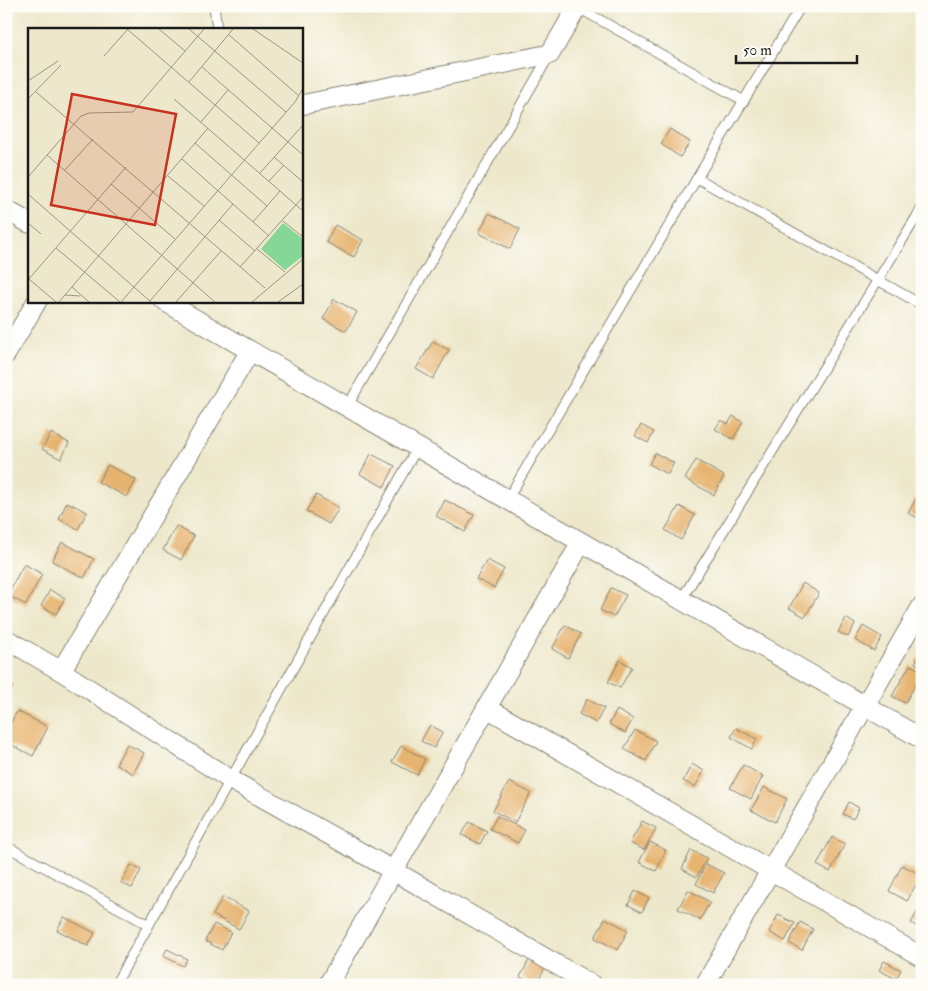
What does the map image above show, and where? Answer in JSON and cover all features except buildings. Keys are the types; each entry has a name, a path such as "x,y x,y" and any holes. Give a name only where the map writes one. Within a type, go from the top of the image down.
{"street":[{"path":"302,105 550,54 577,7"},
{"path":"6,210 28,222"},
{"path":"6,354 36,302"},
{"path":"166,302 922,740"},
{"path":"60,671 250,351"},
{"path":"328,985 582,542"},
{"path":"705,985 922,606"},
{"path":"6,639 60,671 230,780 394,871 592,985"},
{"path":"487,708 922,957"}],"lane":[{"path":"214,6 217,28"},
{"path":"507,500 801,6"},
{"path":"577,7 744,101"},
{"path":"346,407 550,54"},
{"path":"697,178 922,304"},
{"path":"682,600 922,208"},
{"path":"115,985 417,448"},
{"path":"6,846 149,925"}]}
